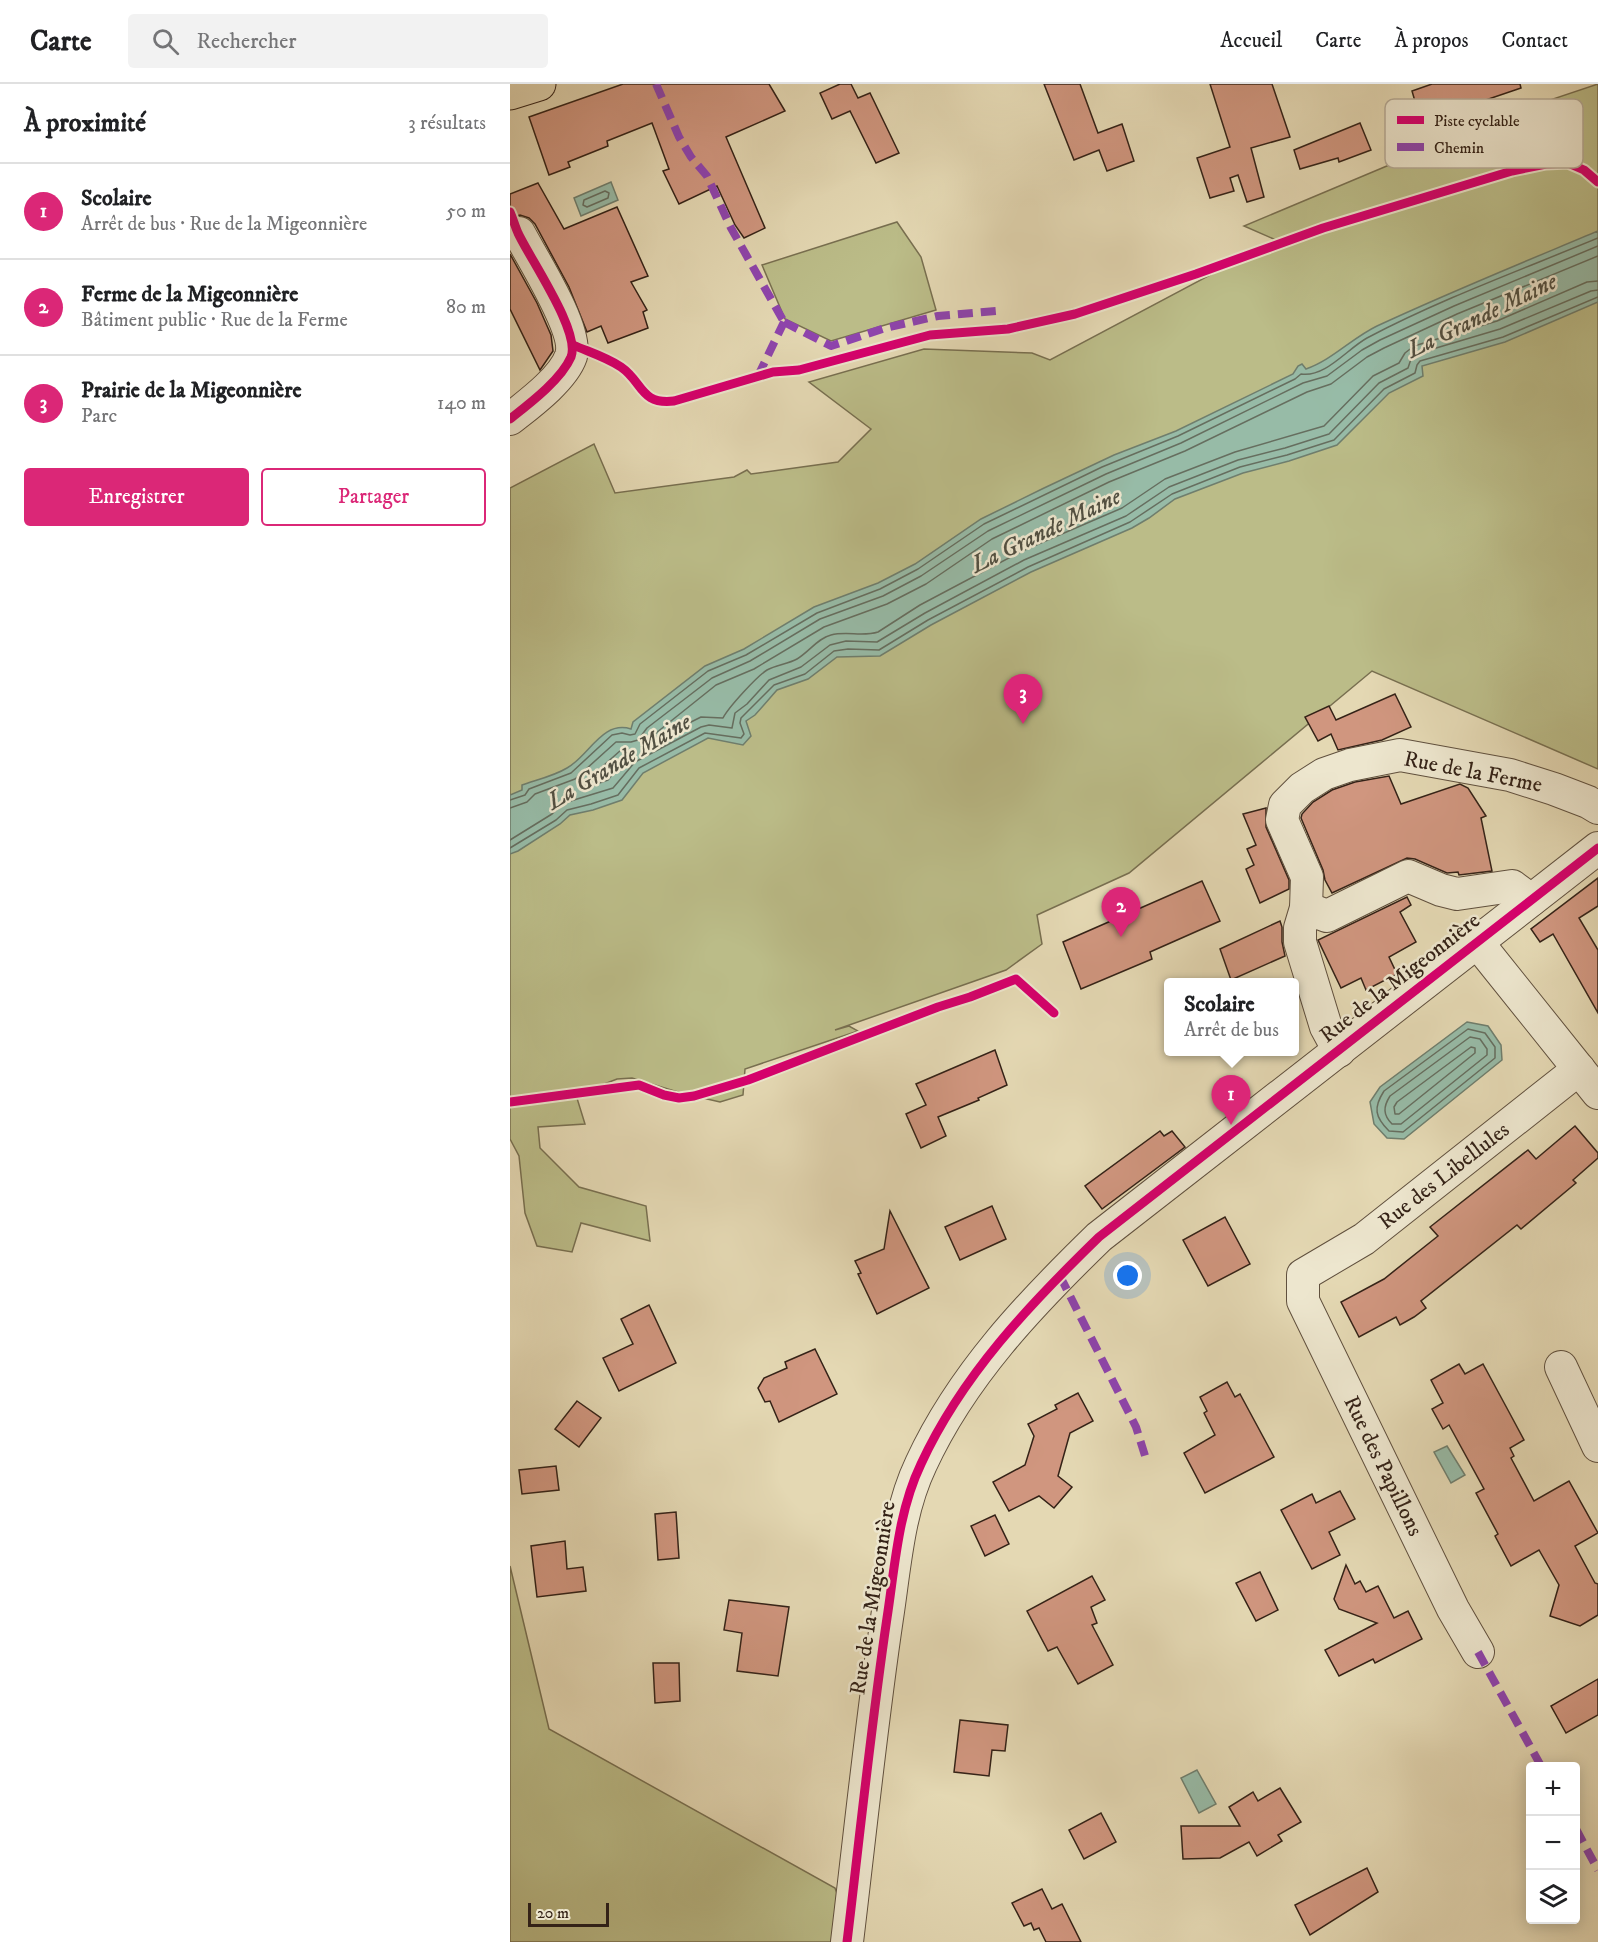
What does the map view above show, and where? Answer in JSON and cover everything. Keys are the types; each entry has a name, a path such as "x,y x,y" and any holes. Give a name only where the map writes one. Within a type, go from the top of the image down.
{"main road":[{"path":"510,93 539,84"}],"street":[{"path":"510,419 558,376 570,357 573,345 559,308 519,233"},
{"name":"Rue de la Ferme","path":"1339,1051 1326,1027 1300,942 1300,928 1306,908 1307,877 1282,820 1285,805 1302,788 1324,774 1350,765 1400,755 1510,775 1554,789 1598,808"},
{"name":"Rue de la Migeonnière","path":"847,1942 877,1685 903,1514 920,1466 937,1431 969,1384 1009,1330 1051,1284 1100,1237 1598,848"},
{"path":"1306,908 1327,916 1408,876 1457,894 1512,886 1531,900"},
{"path":"1477,942 1589,1081"},
{"name":"Rue des Libellules","path":"1303,1275 1364,1239 1589,1081"},
{"name":"Rue des Papillons","path":"1303,1275 1303,1301 1453,1609 1478,1652"},
{"path":"1561,1367 1598,1446"}],"shaded area":[{"path":"1598,84 1598,769 1372,671 1129,873 1037,915 1042,944 1006,970 835,1030 849,1026 858,1031 745,1069 743,1095 720,1102 632,1078 617,1079 576,1095 585,1124 538,1127 540,1148 579,1187 646,1206 650,1241 581,1223 572,1252 537,1246 525,1213 519,1156 510,1139 510,488 594,444 615,493 734,477 747,470 751,474 838,462 871,429 809,382 924,349 1032,353 1050,360 1276,240 1244,226 1385,167 1583,168 1583,99 1553,99"},
{"path":"897,222 921,257 936,310 831,341 785,319 762,265"},
{"path":"510,1566 549,1729 835,1888 855,1942 510,1942"}],"water":[{"path":"611,182 618,200 581,216 574,198"},
{"name":"La Grande Maine","path":"1598,231 1598,302 1505,342 1422,366 1423,376 1389,393 1337,445 1243,473 1175,499 1132,528 1031,572 931,625 880,656 837,657 808,679 777,690 755,715 746,721 751,736 743,745 708,738 643,773 622,800 570,815 560,824 510,854 510,795 522,790 522,785 551,776 575,763 604,734 621,728 631,729 633,722 705,666 744,649 814,607 878,583 915,564 981,519 1042,489 1114,455 1176,431 1293,374 1302,364 1306,369 1315,365 1377,326"},
{"path":"1467,1022 1488,1026 1501,1045 1502,1060 1404,1139 1387,1138 1374,1124 1370,1102 1380,1087"},
{"path":"1447,1446 1465,1475 1451,1483 1434,1452"},
{"path":"1197,1770 1216,1804 1199,1813 1181,1778"}],"building":[{"path":"623,84 769,84 785,111 726,137 765,228 744,238 735,225 717,186 679,204 663,171 669,169 652,123 607,141 608,146 568,162 570,167 549,175 529,117"},
{"path":"840,84 851,84 858,98 870,93 899,153 876,163 850,111 832,119 820,93"},
{"path":"1044,84 1080,84 1098,133 1122,124 1134,161 1107,171 1099,150 1074,160"},
{"path":"1210,84 1272,84 1290,137 1251,148 1264,197 1247,202 1238,175 1230,178 1234,191 1210,198 1197,158 1230,147"},
{"path":"1432,84 1520,84 1521,88 1489,99 1414,99 1412,91"},
{"path":"1360,123 1371,150 1339,162 1338,158 1300,169 1294,150"},
{"path":"538,183 564,229 617,207 648,276 631,282 647,310 643,312 648,328 608,343 601,326 587,332 569,287 535,224 529,218 520,215 510,218 510,194"},
{"path":"510,254 537,303 551,335 553,351 540,370 510,309"},
{"path":"1395,694 1411,727 1382,740 1338,750 1331,734 1318,741 1305,717 1329,706 1336,720"},
{"path":"1389,776 1401,804 1460,784 1468,788 1486,816 1481,818 1492,871 1459,875 1458,872 1447,873 1415,859 1407,858 1332,893 1301,818 1302,814 1313,802 1332,790 1355,782"},
{"path":"1266,808 1266,827 1289,880 1289,889 1260,903 1246,869 1254,865 1247,849 1256,845 1243,814"},
{"path":"1598,878 1598,906 1579,918 1598,950 1598,1013 1553,934 1540,942 1531,929"},
{"path":"1202,881 1220,921 1150,952 1152,959 1081,989 1063,942"},
{"path":"1407,897 1411,905 1400,912 1416,942 1389,957 1397,974 1366,990 1361,978 1341,988 1318,940"},
{"path":"1280,921 1285,956 1236,978 1230,978 1220,949"},
{"path":"995,1050 1007,1085 978,1098 979,1100 938,1117 946,1136 921,1148 906,1114 926,1105 916,1084"},
{"path":"1575,1126 1598,1153 1598,1158 1573,1180 1576,1183 1521,1229 1517,1225 1421,1301 1426,1308 1414,1317 1400,1325 1396,1317 1359,1337 1341,1302 1384,1279 1438,1236 1430,1227 1528,1150 1536,1159"},
{"path":"1160,1131 1164,1136 1172,1131 1185,1147 1102,1209 1085,1186"},
{"path":"992,1206 1006,1239 960,1260 945,1227"},
{"path":"890,1211 929,1288 877,1314 858,1274 861,1273 855,1261 884,1249"},
{"path":"1225,1217 1250,1264 1208,1286 1183,1240"},
{"path":"649,1305 676,1363 619,1391 603,1358 633,1344 621,1319"},
{"path":"815,1349 837,1394 779,1422 770,1401 765,1402 758,1388 764,1378 787,1368 785,1362"},
{"path":"1459,1364 1465,1374 1483,1364 1524,1440 1510,1448 1514,1456 1511,1458 1534,1501 1569,1481 1598,1533 1575,1546 1595,1583 1598,1584 1598,1615 1580,1626 1550,1616 1559,1585 1539,1550 1511,1566 1495,1536 1498,1534 1476,1493 1484,1489 1449,1425 1443,1429 1432,1409 1443,1403 1431,1380"},
{"path":"1227,1382 1235,1397 1240,1394 1274,1457 1205,1493 1184,1453 1215,1435 1204,1413 1207,1411 1200,1397"},
{"path":"1078,1393 1093,1421 1070,1433 1058,1476 1072,1487 1054,1508 1039,1496 1009,1511 993,1482 1025,1465 1034,1436 1028,1424 1057,1409 1055,1405"},
{"path":"577,1401 601,1418 579,1447 555,1429"},
{"path":"556,1466 559,1490 522,1494 519,1470"},
{"path":"1340,1491 1355,1519 1329,1532 1340,1555 1312,1569 1281,1510 1312,1494 1316,1503"},
{"path":"676,1512 679,1558 658,1560 655,1514"},
{"path":"995,1515 1009,1544 985,1556 971,1526"},
{"path":"565,1541 567,1569 583,1567 586,1591 537,1597 531,1546"},
{"path":"1346,1565 1355,1584 1360,1581 1366,1592 1378,1586 1394,1618 1408,1611 1422,1639 1375,1663 1373,1659 1339,1676 1325,1650 1377,1623 1339,1609 1334,1599"},
{"path":"1260,1572 1278,1610 1256,1621 1236,1583"},
{"path":"1092,1576 1105,1600 1091,1607 1097,1623 1092,1625 1113,1665 1078,1684 1057,1647 1048,1651 1027,1611"},
{"path":"729,1600 789,1607 778,1676 737,1671 742,1633 724,1630"},
{"path":"653,1663 679,1663 680,1701 655,1703"},
{"path":"1598,1679 1598,1715 1566,1733 1551,1706"},
{"path":"960,1720 1008,1725 1005,1751 992,1750 989,1776 954,1772"},
{"path":"1280,1788 1301,1822 1278,1835 1282,1841 1257,1856 1249,1842 1220,1858 1183,1859 1181,1826 1240,1826 1229,1807 1253,1792 1258,1801"},
{"path":"1101,1813 1116,1842 1084,1859 1069,1830"},
{"path":"1367,1868 1378,1892 1310,1935 1295,1905"},
{"path":"1042,1889 1052,1909 1062,1904 1081,1942 1046,1942 1039,1928 1034,1930 1031,1923 1024,1926 1012,1903"}],"marked path":[{"path":"656,84 679,137 691,157 707,176 731,228 784,322"},
{"path":"784,322 831,346 885,328 938,316 996,311"},
{"path":"758,376 784,322"},
{"path":"1060,1276 1136,1427 1147,1462"},
{"path":"1478,1652 1539,1762"},
{"path":"1580,1836 1598,1870"}],"cycle path":[{"path":"573,345 621,367 648,396 663,401 674,401 773,372 799,370 930,335 1008,329 1075,314 1196,274 1323,228 1527,168"},
{"path":"1579,168 1598,182"},
{"path":"510,212 518,233 562,314 572,346 571,357 560,374 544,391 510,419"},
{"path":"847,1942 876,1699 902,1520 921,1464 956,1400 1023,1315 1099,1237 1598,848"},
{"path":"510,1102 639,1085 664,1095 679,1098 694,1096 748,1080 1016,979 1054,1013"}],"place":[{"name":"Prairie de la Migeonnière","path":"1023,724"},
{"name":"Ferme de la Migeonnière","path":"1121,937"},
{"name":"Scolaire","path":"1231,1125"}]}
